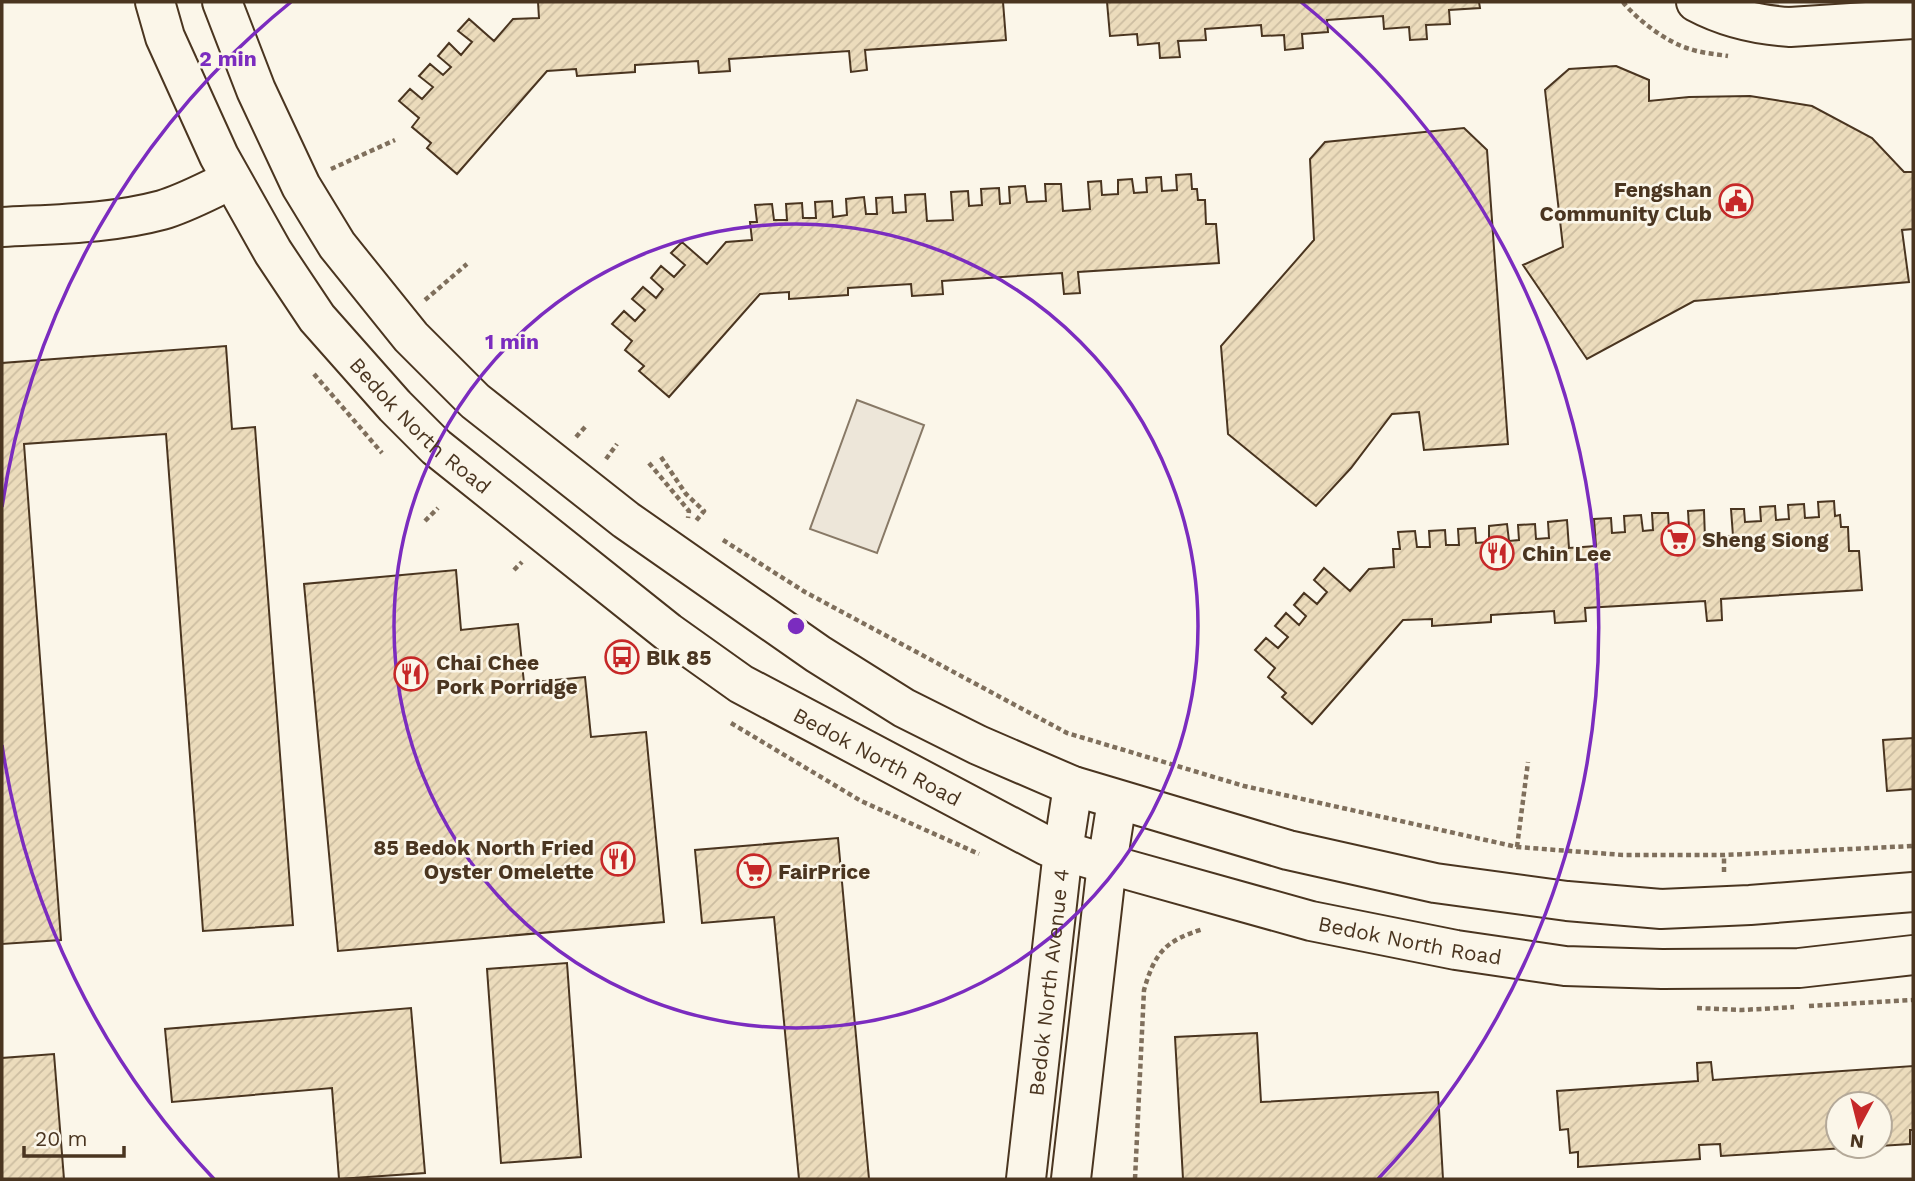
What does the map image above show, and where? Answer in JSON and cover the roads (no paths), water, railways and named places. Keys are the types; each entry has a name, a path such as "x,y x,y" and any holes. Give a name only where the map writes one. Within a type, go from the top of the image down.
{"main road":[{"name":"Bedok North Road","path":"155,2 164,37 225,168 273,252 317,318 436,447 668,632 741,684 1047,846 1311,921 1456,950 1564,966 1662,969 1798,968 1913,955"},
{"path":"222,2 256,90 301,187 337,244 411,337 475,401 626,520 818,654 904,708 978,745 1073,786 1118,801 1288,850 1435,884 1567,901 1661,909 1913,892"},
{"path":"1696,2 1728,16 1774,26 1913,19"},
{"path":"2,200 128,190 225,168"},
{"path":"2,227 95,221 146,214 178,204 225,168"},
{"name":"Bedok North Avenue 4","path":"1027,1179 1063,851 1073,786"},
{"name":"Bedok North Avenue 4","path":"1071,1179 1107,864 1118,801"},
{"path":"1435,884 1454,914 1458,932 1456,950"}],"place":[{"name":"Fengshan Community Club","path":"1736,201"},
{"name":"Sheng Siong","path":"1678,539"},
{"name":"Chin Lee","path":"1497,553"},
{"name":"Blk 85","path":"622,657"},
{"name":"Chai Chee Pork Porridge","path":"411,674"},
{"name":"85 Bedok North Fried Oyster Omelette","path":"618,859"},
{"name":"FairPrice","path":"754,871"}]}
